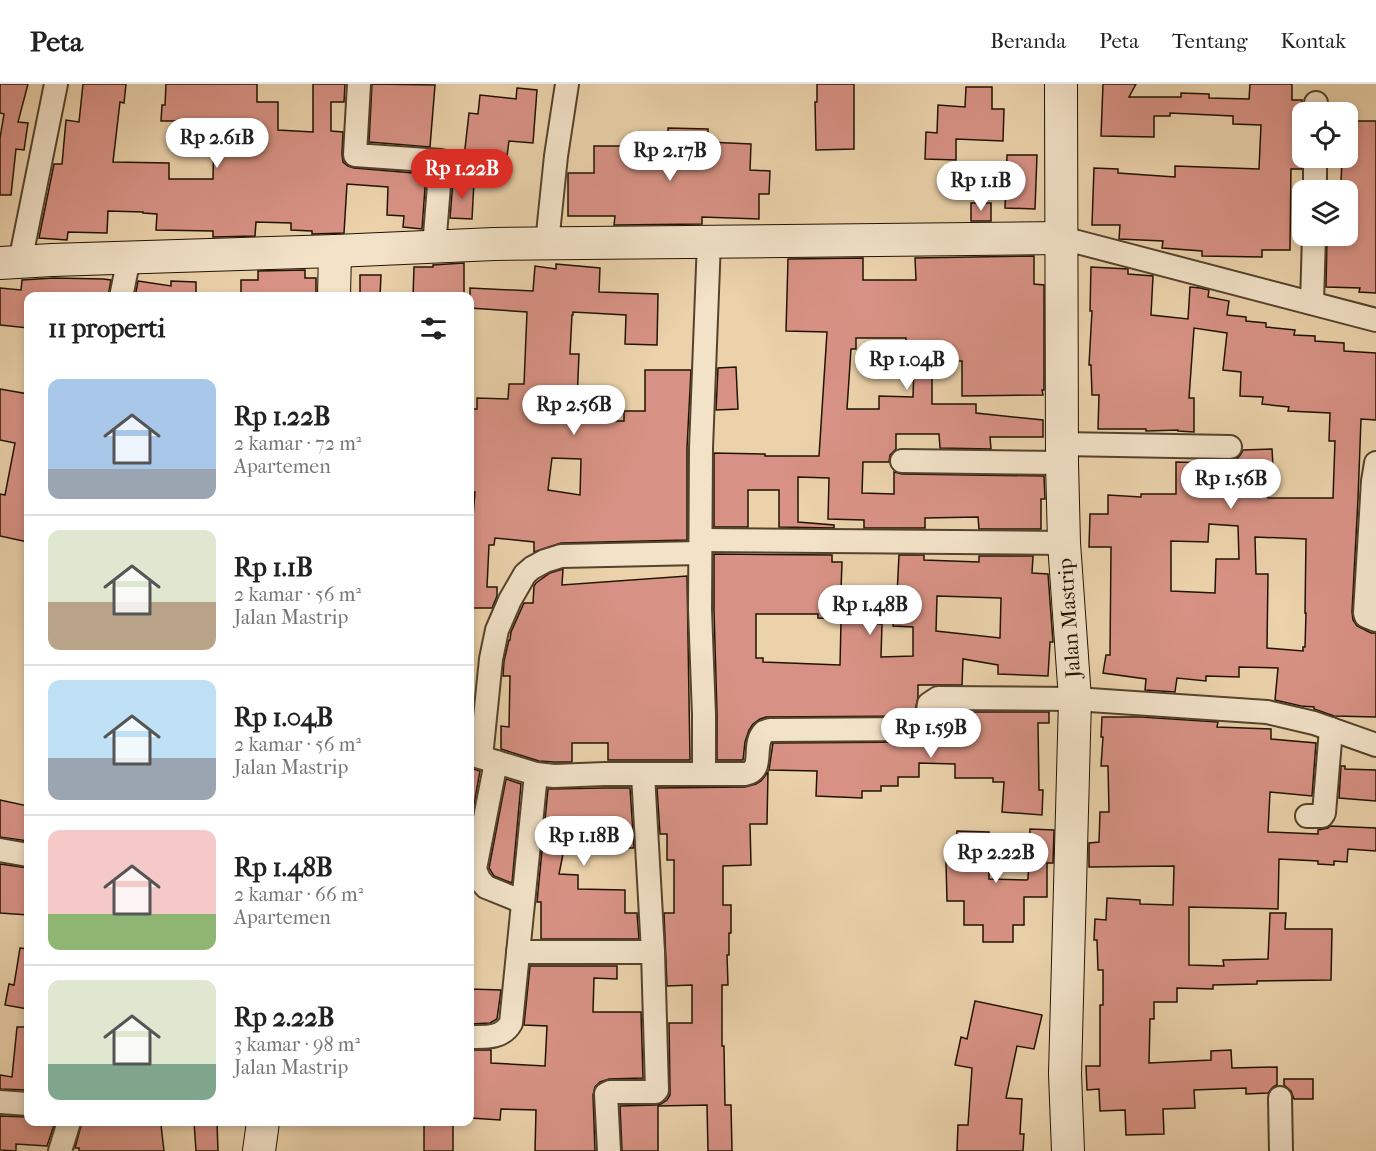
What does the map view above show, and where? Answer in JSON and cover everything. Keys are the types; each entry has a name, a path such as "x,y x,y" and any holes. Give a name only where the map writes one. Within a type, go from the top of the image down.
{"street":[{"path":"56,84 10,263 494,244 1062,238 1376,320"},
{"path":"359,84 355,155 441,161 434,247"},
{"path":"547,243 556,156 567,84"},
{"name":"Jalan Mastrip","path":"1061,84 1064,543 1075,699 1065,1074 1068,1151"},
{"path":"704,773 699,610 701,448 709,241"},
{"path":"1312,303 1314,246"},
{"path":"334,292 335,251"},
{"path":"122,292 129,258"},
{"path":"902,461 1230,447"},
{"path":"1376,463 1365,614 1376,620"},
{"path":"523,902 486,887 479,879 475,869 491,659 497,630 510,600 525,574 532,567 561,556 701,546 1064,543"},
{"path":"482,758 537,774 554,776 750,773 757,765 758,740 764,732 771,730 915,730 924,727 929,704 938,698 1075,699 1268,712 1314,723 1376,745"},
{"path":"1307,816 1322,816 1324,813 1331,729"},
{"path":"474,1037 489,1037 502,1033 510,1023 537,774"},
{"path":"609,1151 606,1094 610,1092 655,1092 657,1090 643,774"},
{"path":"0,850 24,854"},
{"path":"518,952 652,952"},
{"path":"1280,1098 1281,1151"},
{"path":"0,1102 24,1104"},
{"path":"60,1151 68,1126"},
{"path":"259,1151 262,1126"}],"building":[{"path":"0,84 28,84 18,122 28,123 24,150 16,149 11,195 0,195 0,138 4,114 0,113"},
{"path":"83,84 126,84 124,103 120,102 113,162 169,163 169,179 213,179 214,126 177,125 177,121 161,121 162,105 165,105 166,84 257,84 257,102 278,102 278,130 313,132 313,84 345,84 344,102 331,102 331,131 343,132 343,162 354,168 426,174 422,229 403,227 404,216 387,215 388,187 347,184 344,233 312,234 312,231 291,230 291,223 256,222 255,236 213,237 213,231 156,230 157,214 108,211 107,233 68,232 67,240 39,238 54,164 62,164 66,120 79,122"},
{"path":"372,84 435,85 430,147 369,142"},
{"path":"817,84 854,84 854,149 816,150"},
{"path":"1103,84 1136,84 1129,97 1181,97 1181,93 1209,94 1209,98 1249,99 1250,84 1292,84 1292,100 1302,100 1302,102 1292,102 1292,168 1302,169 1291,169 1290,250 1262,250 1262,257 1202,256 1202,251 1162,248 1163,241 1119,239 1120,225 1092,225 1094,168 1118,169 1118,173 1175,177 1175,166 1259,169 1261,125 1233,124 1233,116 1170,113 1170,116 1154,116 1154,137 1101,136"},
{"path":"966,87 992,87 992,109 1004,109 1003,141 956,139 956,160 925,159 926,132 937,133 938,105 965,107"},
{"path":"517,88 537,90 533,143 509,141 505,171 463,166 469,113 478,114 480,95 516,99"},
{"path":"1358,121 1376,121 1376,293 1359,292 1360,288 1326,287 1327,246 1358,246 1358,180 1341,180 1342,168 1358,168"},
{"path":"668,128 708,129 708,142 751,144 750,170 770,171 769,194 759,194 759,219 702,217 702,224 614,225 615,216 568,216 568,173 594,173 594,146 626,146 626,139 668,141"},
{"path":"1007,155 1037,155 1035,209 1005,208"},
{"path":"453,181 474,182 472,219 450,218"},
{"path":"971,203 991,203 991,221 971,221"},
{"path":"1034,256 1034,284 1044,285 1043,395 962,396 962,361 932,361 932,404 976,404 976,413 1043,420 1043,437 990,437 991,449 940,448 939,434 896,434 896,449 890,455 889,462 863,462 862,493 894,494 894,472 1044,476 1045,499 1041,499 1041,529 979,529 978,517 925,518 925,528 864,528 864,520 828,519 829,478 798,477 798,522 834,525 834,528 779,527 779,490 748,490 748,527 714,527 714,453 819,456 827,332 786,331 788,259 863,258 863,280 916,280 915,258","holes":["856,338 906,338 906,362 914,362 913,397 879,396 879,409 847,409 851,349 856,349"]},
{"path":"464,263 464,292 413,292 414,267 433,267 433,265"},
{"path":"556,264 600,268 599,292 658,294 657,345 625,344 626,315 573,312 570,354 579,354 577,401 588,400 589,421 624,421 624,411 645,411 645,370 691,370 687,448 687,540 561,543 534,552 534,542 495,538 494,545 489,545 487,587 497,587 497,596 492,608 474,608 474,409 477,409 477,398 508,399 509,384 524,384 527,312 474,308 474,292 470,292 470,288 533,291 535,266 556,269","holes":["552,458 581,459 580,495 548,490"]},
{"path":"1091,267 1128,269 1128,274 1153,276 1151,315 1188,319 1190,287 1200,288 1209,290 1208,297 1229,301 1227,315 1246,317 1246,321 1266,323 1266,327 1295,330 1294,335 1315,336 1315,341 1344,343 1344,351 1376,353 1376,420 1361,419 1352,612 1357,626 1376,633 1376,717 1334,716 1314,709 1314,707 1275,700 1278,668 1239,667 1239,677 1206,676 1206,681 1177,678 1175,692 1145,690 1146,679 1103,673 1106,655 1110,655 1111,547 1089,547 1090,514 1108,514 1108,495 1141,497 1141,494 1176,494 1176,462 1217,463 1217,460 1237,459 1243,450 1272,449 1273,466 1267,466 1268,498 1333,498 1335,441 1329,441 1330,413 1288,411 1289,407 1262,404 1263,397 1240,396 1241,372 1223,370 1227,333 1194,328 1189,398 1194,398 1194,432 1098,429 1099,395 1092,395 1091,365 1089,365 1092,311 1090,311","holes":["1209,524 1238,526 1239,559 1216,559 1215,593 1171,591 1171,541 1208,542","1255,537 1306,539 1306,613 1303,651 1267,648 1268,574 1256,574"]},
{"path":"305,270 305,278 316,278 316,292 241,292 241,280 258,280 258,271"},
{"path":"360,275 381,275 380,292 360,292"},
{"path":"54,278 111,280 109,292 24,292 24,328 0,325 0,288 21,290 22,280"},
{"path":"138,281 171,286 171,281 196,282 196,292 136,292"},
{"path":"736,367 738,409 716,410 718,368"},
{"path":"0,389 24,393 24,541 0,536 0,494 5,495 15,443 0,440"},
{"path":"714,554 832,555 832,562 842,562 840,619 818,618 818,614 756,614 756,658 763,658 763,662 840,665 841,622 882,624 881,657 913,656 913,627 893,626 899,555 924,555 924,560 979,562 979,556 1033,556 1032,573 1048,574 1053,642 1050,642 1048,676 998,674 998,665 963,659 962,685 918,685 914,716 766,717 753,724 749,730 743,760 717,760","holes":["937,596 1001,598 1000,638 936,631"]},
{"path":"563,569 562,585 687,576 690,760 608,760 608,743 572,743 572,762 539,761 501,749 501,726 509,727 510,676 503,676 511,632 524,603 533,603 536,583 550,573"},
{"path":"971,712 1049,712 1049,723 1038,723 1039,790 1043,790 1042,815 1002,812 1004,782 993,782 993,778 955,778 955,764 919,763 919,777 898,777 898,786 881,786 881,791 862,791 862,798 816,796 817,771 769,770 773,743 920,742 929,739 937,730 971,731"},
{"path":"1102,717 1218,722 1217,727 1271,729 1271,739 1316,743 1312,796 1270,792 1268,832 1318,834 1318,830 1330,826 1376,828 1376,851 1348,849 1347,862 1334,861 1334,865 1318,864 1318,861 1279,859 1278,909 1189,907 1189,965 1224,966 1223,960 1268,959 1270,913 1286,913 1285,929 1332,929 1331,980 1257,981 1257,984 1213,985 1213,989 1177,988 1177,1002 1154,1002 1154,1019 1150,1019 1149,1063 1211,1060 1211,1051 1231,1050 1232,1068 1277,1067 1277,1085 1268,1093 1246,1094 1246,1088 1194,1090 1195,1108 1163,1109 1164,1134 1126,1135 1125,1110 1100,1111 1099,1089 1087,1090 1086,1066 1100,1066 1100,1005 1103,1005 1103,970 1098,970 1097,940 1094,940 1095,919 1106,920 1107,898 1140,900 1140,904 1173,905 1174,866 1089,867 1089,843 1099,842 1100,812 1109,812 1108,766 1101,766"},
{"path":"1341,766 1345,766 1345,769 1376,770 1376,801 1339,798"},
{"path":"474,769 480,771 474,805"},
{"path":"768,772 767,824 750,824 751,865 723,866 723,905 731,905 731,933 729,933 729,955 727,955 728,985 722,985 722,1046 724,1046 725,1105 731,1105 732,1151 708,1151 707,1105 658,1106 658,1151 622,1151 620,1106 655,1105 667,1100 670,1095 669,1023 692,1023 692,985 667,986 664,913 674,913 674,860 667,860 667,834 660,834 657,788 745,787 761,781"},
{"path":"506,779 521,784 512,883 494,876 489,868"},
{"path":"630,788 634,848 609,848 610,829 568,829 559,874 578,875 578,889 625,890 625,913 637,913 639,939 541,939 541,902 537,902 548,789"},
{"path":"0,800 24,805 24,840 0,837"},
{"path":"1030,829 1054,830 1053,863 1047,863 1047,897 1024,897 1024,925 1013,925 1013,942 983,942 983,925 964,925 964,901 947,901 946,862 955,862 957,831 989,832 989,879 1027,880"},
{"path":"0,864 24,867 24,915 0,913"},
{"path":"20,948 24,948 24,1008 5,1005 9,984 14,985"},
{"path":"530,966 617,966 617,979 594,978 593,1012 641,1012 643,1078 609,1079 600,1082 595,1087 593,1095 595,1151 535,1151 536,1110 501,1109 500,1120 474,1118 474,1050 491,1050 491,1063 545,1066 547,1026 524,1025"},
{"path":"474,989 501,990 497,1019 490,1023 474,1024"},
{"path":"975,1001 1042,1015 1034,1049 1017,1046 1006,1098 1022,1099 1020,1134 1024,1134 1023,1151 957,1151 958,1125 968,1125 972,1068 955,1065 961,1037 967,1039"},
{"path":"17,1027 24,1027 24,1090 0,1089 0,1075 12,1077"},
{"path":"1284,1079 1313,1079 1313,1099 1294,1099 1291,1091 1284,1085"},
{"path":"0,1116 24,1117 24,1126 54,1126 47,1146 16,1144 16,1151 0,1150"},
{"path":"81,1126 161,1126 164,1151 79,1151 79,1148 75,1148"},
{"path":"194,1126 217,1126 218,1151 196,1151"},
{"path":"424,1126 453,1126 453,1151 424,1151"}]}
